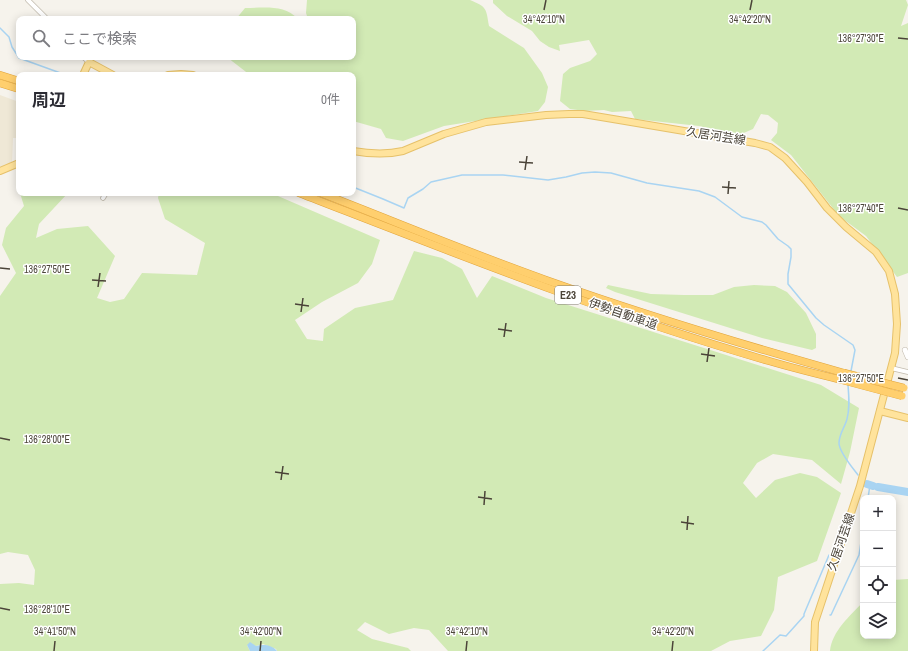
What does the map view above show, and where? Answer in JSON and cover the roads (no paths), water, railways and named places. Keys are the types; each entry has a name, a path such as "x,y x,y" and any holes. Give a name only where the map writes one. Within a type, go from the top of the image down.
{"highway":[{"path":"0,75 16,80"},
{"path":"0,83 16,88"},
{"name":"伊勢自動車道","path":"307,196 454,253 581,300 671,331 762,359 843,377 905,393"},
{"name":"伊勢自動車道","path":"329,196 560,285 673,323 843,377"}],"main road":[{"path":"84,72 89,62 107,72"},
{"name":"久居河芸線","path":"356,152 371,154 394,153 410,149 463,128 486,122 541,115 569,114 590,116 730,138 770,147 785,158 807,182 827,208 846,227 876,252 885,264 894,285 897,337 895,353 860,486 815,622 814,651"},
{"path":"0,171 16,164"},
{"path":"880,411 908,418"}],"street":[{"path":"28,0 44,16"},
{"path":"905,350 908,357"},
{"path":"891,368 908,372"}],"water":[{"path":"250,642 256,646 270,646 277,651 250,651 247,645"}],"waterway":[{"path":"0,28 9,37 16,53"},
{"path":"25,60 58,72"},
{"path":"356,188 404,208 408,198 431,182 462,175 503,175 548,180 582,173 611,173 647,183 699,191 715,197 742,217 762,222 778,239 791,249 788,284 816,318 853,345 855,350 851,371"},
{"path":"848,385 848,415 839,443 843,455 858,475"},
{"path":"867,484 873,486"},
{"path":"868,495 870,485"},
{"path":"878,487 908,492"},
{"path":"830,615 859,555 863,531"},
{"path":"763,651 780,635 786,636 804,616 829,555"}]}
